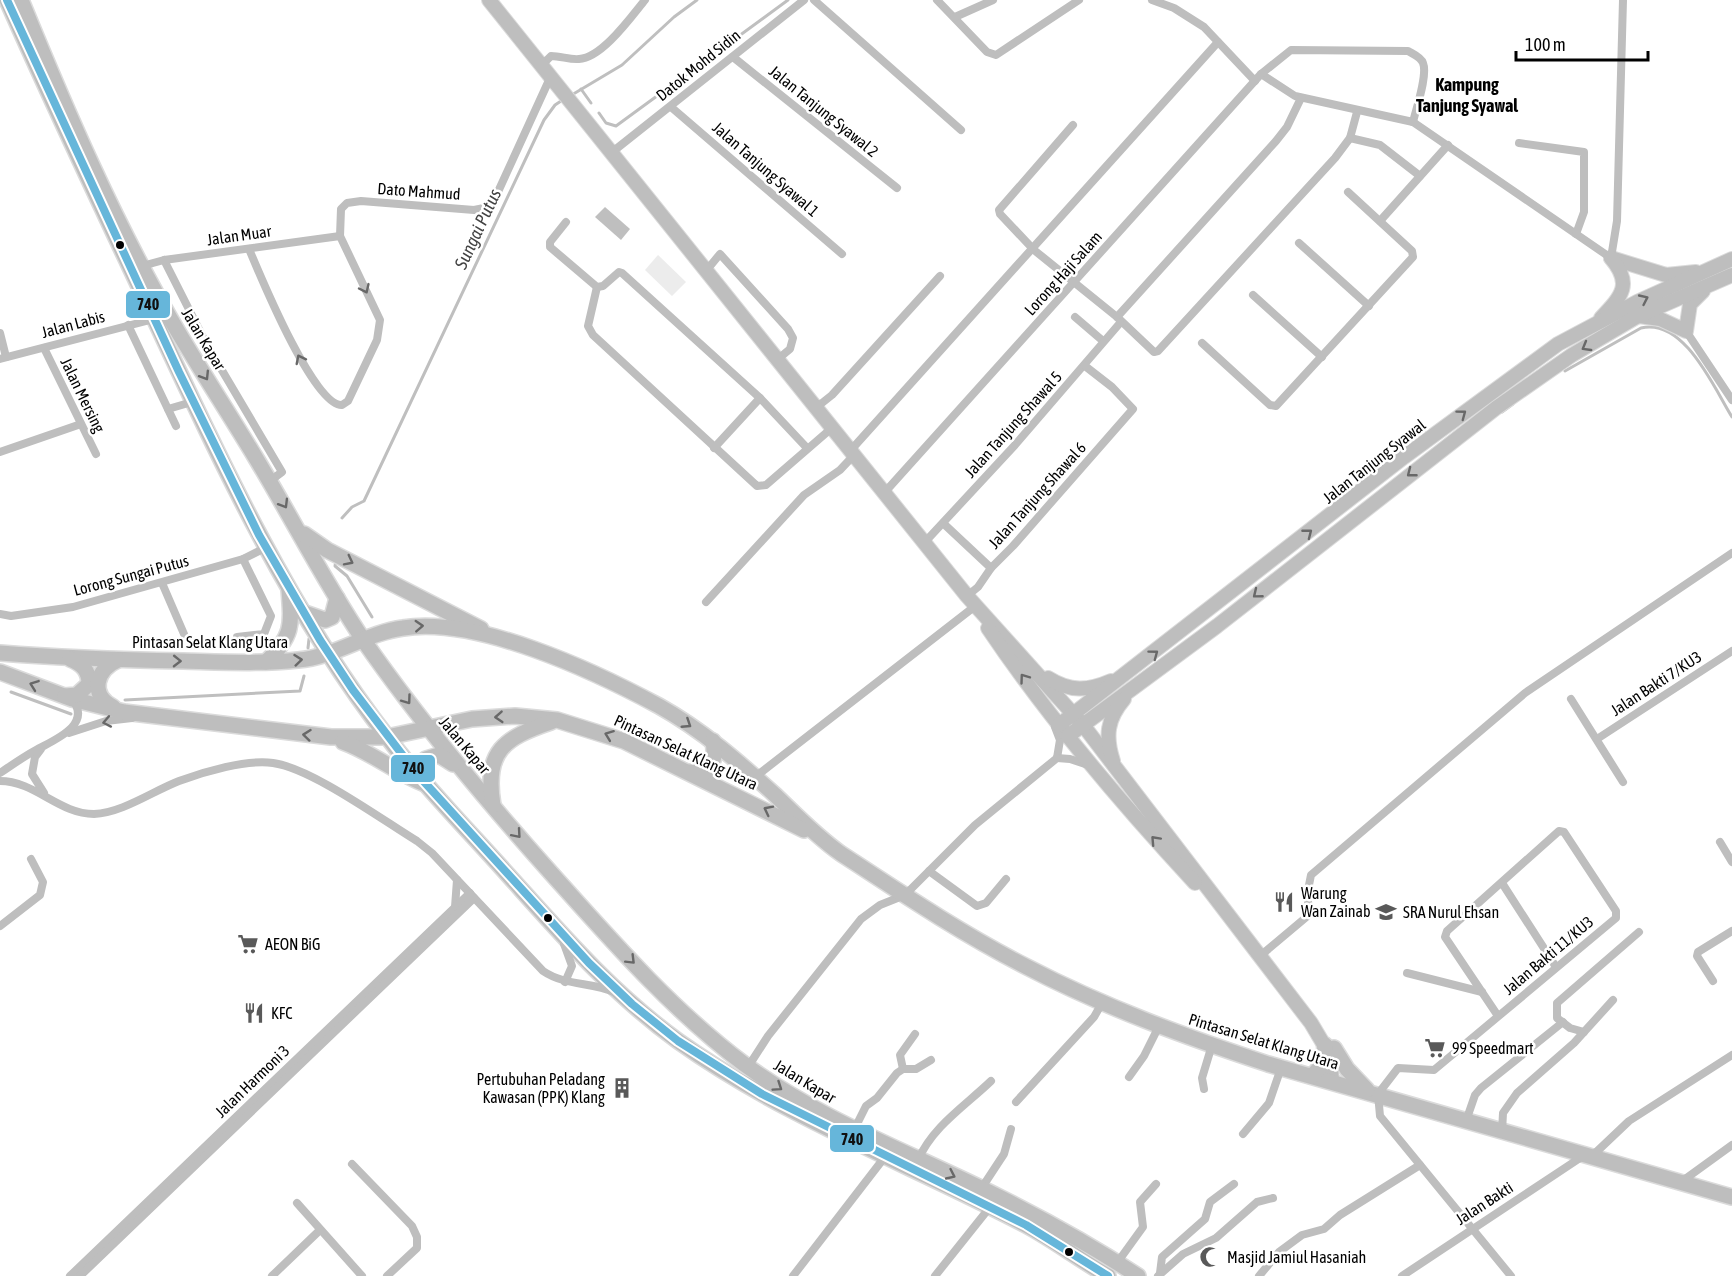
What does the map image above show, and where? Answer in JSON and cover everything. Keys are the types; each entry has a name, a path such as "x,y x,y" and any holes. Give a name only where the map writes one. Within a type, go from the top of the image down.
{"highway":[{"name":"Jalan Kapar","path":"8,0 66,135 217,456 328,652 387,737 428,786 553,925 619,994 720,1070 884,1158 1031,1228 1087,1271 1108,1276"},
{"name":"Jalan Kapar","path":"21,0 89,156 142,266 175,326 363,638 427,728 493,807 604,933 699,1026 748,1067 796,1098 854,1130 981,1189 1138,1276"},
{"path":"299,530 327,550 498,638"},
{"path":"266,662 282,647 291,629 289,585"},
{"path":"305,613 325,620 332,617 337,598"},
{"name":"Pintasan Selat Klang Utara","path":"0,652 118,660 266,662 301,660 363,638 405,627 432,626 498,638 580,668 661,708 713,741 820,838"},
{"path":"65,657 79,663 89,676 89,684 84,690 68,697"},
{"path":"118,660 108,664 101,672 97,691 106,704 124,712"},
{"name":"Pintasan Selat Klang Utara","path":"0,672 68,697 124,712 332,737 387,737 472,719 515,716 557,720 624,741 820,838 905,895 1021,964 1102,1003 1159,1026 1281,1068 1732,1197"},
{"path":"493,807 489,779 496,756 515,736 557,720"},
{"path":"332,737 367,751 407,777 428,786"},
{"path":"689,772 706,772 715,754 713,741"},
{"path":"428,786 423,768 426,759 432,756 439,755 447,759 465,774"},
{"path":"1329,1046 1347,1069 1373,1093"},
{"path":"1312,1076 1323,1064 1329,1046"}],"main road":[{"path":"495,3 550,78 925,542 1093,768 1126,809 1256,950"},
{"path":"1611,258 1666,275 1706,271"},
{"path":"1594,326 1623,291 1624,278 1611,258"},
{"name":"Jalan Tanjung Syawal","path":"1064,731 1125,675 1500,384 1558,344 1637,302 1732,259"},
{"name":"Jalan Tanjung Syawal","path":"1078,720 1137,684 1217,626 1496,408 1572,355 1638,316 1732,275"},
{"path":"1638,316 1660,320 1686,331 1690,304 1706,287"},
{"path":"971,602 1028,661 1078,720 1329,1046 1335,1082"},
{"path":"1028,661 1063,688 1081,690 1125,675"},
{"path":"1115,770 1107,738 1109,721 1137,684"}],"street":[{"path":"541,66 551,56 580,59 593,54 608,43 645,0"},
{"name":"Datok Mohd Sidin","path":"611,153 804,0"},
{"path":"814,0 961,130"},
{"path":"937,0 987,52 996,55 1078,0"},
{"path":"955,17 993,0"},
{"path":"1152,0 1192,19 1214,35 1218,42 1258,78 1301,98 1413,122 1611,258 1617,221 1623,0"},
{"path":"706,602 804,495 840,470 853,452 1218,42"},
{"name":"Lorong Haji Salam","path":"885,492 1258,78 1291,50 1408,51 1424,64 1424,77 1413,122"},
{"name":"Jalan Tanjung Syawal 2","path":"733,57 897,188"},
{"name":"Dato Mahmud","path":"340,236 340,210 347,203 361,201 474,210 484,208 497,194 550,78"},
{"name":"Jalan Tanjung Shawal 5","path":"925,542 944,524 1085,366 1118,320 1276,141 1287,127 1301,98"},
{"name":"Jalan Tanjung Syawal 1","path":"671,107 842,254"},
{"path":"1072,125 999,210 1002,219 1150,350 1158,351 1350,138 1358,112"},
{"path":"1350,138 1380,145 1420,176"},
{"path":"1519,143 1584,152 1584,212 1576,234"},
{"path":"1380,221 1448,145"},
{"path":"1203,344 1273,406 1322,357 1414,254 1348,192"},
{"path":"566,222 550,242 550,247 597,287 603,286 619,272 622,273 760,398 807,448"},
{"name":"Jalan Muar","path":"142,266 164,260 340,236"},
{"path":"249,249 306,371 332,403 342,405 348,401 377,340 380,320 340,236"},
{"path":"1299,243 1369,306"},
{"path":"706,270 720,254 788,329 792,338 790,349 778,359"},
{"path":"164,260 207,345 282,472 270,481"},
{"path":"817,407 832,395 940,276"},
{"path":"597,287 588,326 593,335 757,486 762,487 833,427"},
{"path":"1253,295 1322,357"},
{"path":"1075,317 1103,342"},
{"name":"Jalan Labis","path":"3,358 154,319"},
{"path":"128,325 176,426"},
{"path":"1686,331 1728,385 1732,400"},
{"path":"0,333 3,358"},
{"name":"Jalan Mersing","path":"44,348 96,454"},
{"name":"Jalan Tanjung Shawal 6","path":"755,777 971,602 991,568 1131,414 1132,405 1085,366"},
{"path":"714,448 760,398"},
{"path":"168,409 192,402"},
{"path":"0,452 81,424"},
{"path":"944,524 991,568"},
{"name":"Lorong Sungai Putus","path":"0,614 11,616 73,607 243,559 267,547"},
{"path":"1256,950 1310,914 1306,895 1311,876 1525,693 1732,553"},
{"path":"237,637 264,634 271,616 243,559"},
{"path":"162,583 184,634"},
{"name":"Jalan Bakti 7/KU3","path":"1597,739 1732,651"},
{"path":"67,734 78,717 77,705 68,697"},
{"path":"748,1067 768,1036 854,927 880,905 905,895 975,825 1057,758 1060,749 1058,732 1039,698"},
{"path":"1571,699 1623,782"},
{"path":"0,773 67,734 106,721 147,716"},
{"path":"45,745 34,757 32,774 40,790 53,801"},
{"path":"1057,758 1070,759 1093,768"},
{"path":"0,781 25,786 81,813 96,814 116,809 200,773 270,762 304,773 417,841 543,971 565,982 599,986 619,994"},
{"name":"Jalan Bakti 11/KU3","path":"1373,1093 1398,1068 1434,1070 1616,918 1616,912 1564,832 1559,831 1502,883"},
{"path":"1720,842 1732,862"},
{"path":"0,926 40,896 43,882 31,859"},
{"path":"929,871 977,906 986,903 1006,879"},
{"path":"457,880 458,909 474,908 488,913"},
{"path":"1498,1016 1445,937 1446,931 1502,883 1556,968"},
{"name":"Jalan Harmoni 3","path":"70,1276 202,1154 472,896"},
{"path":"553,925 571,959 570,974 565,982"},
{"path":"1713,981 1697,956 1698,952 1732,931"},
{"path":"1584,1032 1570,1028 1557,1018 1557,1003 1639,932"},
{"path":"1407,973 1482,992"},
{"path":"1502,1132 1503,1113 1517,1093 1584,1032 1613,1000"},
{"path":"1016,1102 1094,1017 1102,1003"},
{"path":"1466,1121 1475,1095 1481,1088 1563,1022"},
{"path":"1129,1077 1144,1056 1159,1026"},
{"path":"903,1069 900,1055 915,1034"},
{"path":"1204,1089 1202,1078 1212,1045"},
{"name":"Jalan Bakti","path":"1402,1276 1586,1157 1629,1121 1732,1055"},
{"path":"854,1130 866,1106 877,1098 903,1069 916,1069 931,1060"},
{"path":"1243,1134 1269,1102 1281,1068"},
{"path":"918,1160 926,1143 944,1123 991,1081"},
{"path":"1373,1093 1380,1116 1512,1276"},
{"path":"981,1189 1004,1154 1011,1129"},
{"path":"1681,1182 1732,1145"},
{"name":"Jalan Harmoni 3","path":"80,1276 202,1154"},
{"path":"793,1276 884,1158"},
{"path":"352,1164 412,1227 417,1237 417,1248 387,1276"},
{"path":"1259,1276 1279,1252 1302,1235 1324,1229 1365,1198 1420,1165"},
{"path":"1117,1263 1143,1227 1140,1202 1156,1184"},
{"path":"1159,1274 1162,1257 1205,1219 1210,1202 1234,1185"},
{"path":"1159,1274 1183,1254 1216,1238 1257,1202 1273,1198"},
{"path":"297,1203 362,1276"},
{"path":"934,1276 990,1207"},
{"path":"272,1276 320,1230"}],"shaded area":[{"path":"605,207 630,229 621,240 595,217"},
{"path":"658,255 686,282 672,296 645,270"}],"waterway":[{"name":"Sungai Putus","path":"570,96 622,65 674,17 697,0"},
{"path":"599,113 606,123 616,126 788,0"},
{"path":"581,89 591,103"},
{"name":"Sungai Putus","path":"342,518 352,507 364,501 544,120 555,105 564,99"},
{"path":"1565,371 1641,328 1656,328 1671,333 1696,357 1732,417"},
{"path":"1502,412 1513,404"},
{"path":"336,560 335,566 347,576 372,617"},
{"path":"308,648 309,639"},
{"path":"125,700 300,691 304,676"},
{"path":"11,692 71,714"}],"transit line":[{"name":"740","path":"7,0 179,372 259,535 320,640 353,690 417,774 589,963 632,1004 678,1041 762,1094 1026,1225 1108,1276"}],"place":[{"name":"Warung Wan Zainab","path":"1284,902"},
{"name":"SRA Nurul Ehsan","path":"1386,912"},
{"name":"AEON BiG","path":"248,944"},
{"name":"KFC","path":"254,1013"},
{"name":"99 Speedmart","path":"1435,1048"},
{"name":"Pertubuhan Peladang Kawasan (PPK) Klang","path":"622,1088"},
{"name":"Masjid Jamiul Hasaniah","path":"1210,1257"}],"district":[{"name":"Kampung Tanjung Syawal","path":"1467,95"}]}
